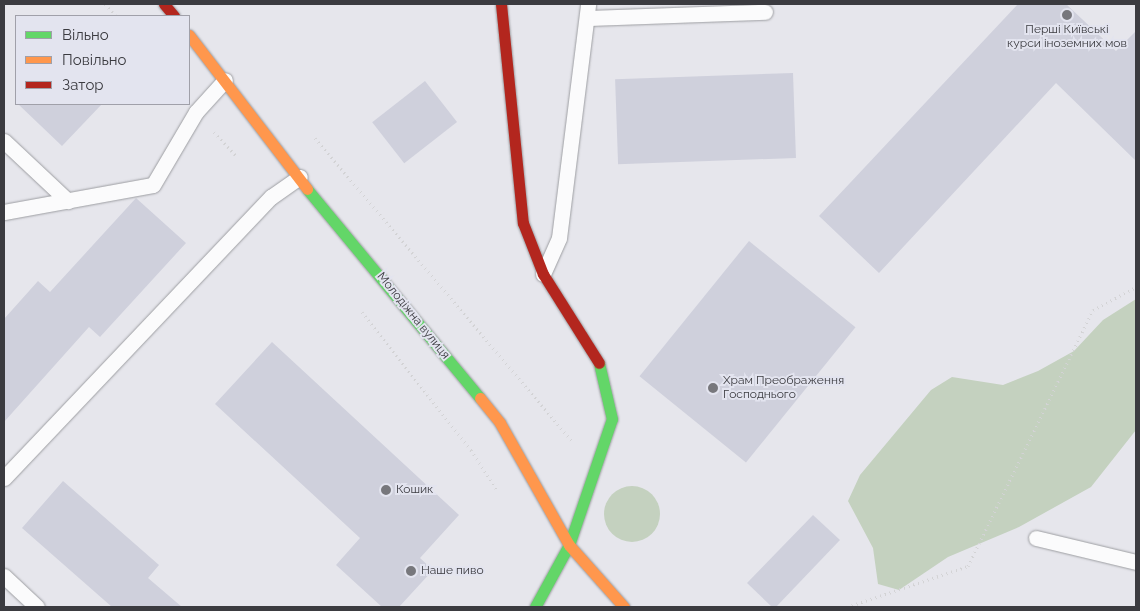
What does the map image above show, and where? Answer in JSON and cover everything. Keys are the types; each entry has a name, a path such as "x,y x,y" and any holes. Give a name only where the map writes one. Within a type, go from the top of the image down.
{"street":[{"path":"164,4 173,15"},
{"path":"501,4 523,223 543,274 598,360 612,419 594,467 569,546 536,607"},
{"name":"Молодіжна вулиця","path":"190,35 284,161 300,177 500,423 569,546 624,607"}],"lane":[{"path":"543,274 559,238 588,11 765,12"},
{"path":"4,212 153,185 196,112 225,80"},
{"path":"4,142 68,201"},
{"path":"4,478 271,197 300,177"},
{"path":"1036,538 1136,562"},
{"path":"4,576 37,607"}],"path":[{"path":"105,4 115,15"},
{"path":"196,112 239,160"},
{"path":"315,138 594,467"},
{"path":"847,607 968,566 1093,310 1136,287"},
{"path":"356,304 471,450 503,499"}],"green space":[{"path":"1136,299 1136,430 1091,487 1019,527 948,557 899,590 878,584 873,548 848,501 860,475 931,390 952,377 1003,385 1038,371 1074,351 1103,320"},
{"path":"632,486 652,494 660,514 652,534 632,542 612,534 604,514 612,494"}],"building":[{"path":"1018,4 1066,4 1116,51 1136,31 1136,161 1056,83 879,273 819,216"},
{"path":"793,73 796,158 618,164 615,79"},
{"path":"425,81 457,122 404,163 372,122"},
{"path":"19,105 101,105 62,146"},
{"path":"136,198 186,243 100,337 89,327 4,422 4,319 38,281 50,292"},
{"path":"749,241 855,327 746,462 639,376"},
{"path":"272,342 459,515 420,558 433,570 399,607 382,607 336,565 360,538 215,404"},
{"path":"63,481 159,565 148,578 182,607 112,607 22,528"},
{"path":"813,515 840,540 776,607 772,607 747,583"}],"traffic: fast":[{"path":"307,189 480,398"},
{"path":"535,607 569,545 612,419 599,363"}],"traffic: slow":[{"path":"190,36 307,189"},
{"path":"480,398 500,423 569,545 624,607"}],"traffic: jam":[{"path":"164,4 173,15"},
{"path":"501,4 523,223 543,274 599,363"}],"place":[{"name":"Перші Київські курси іноземних мов","path":"1067,15"},
{"name":"Храм Преображення Господнього","path":"713,388"},
{"name":"Кошик","path":"386,490"},
{"name":"Наше пиво","path":"411,571"}]}
